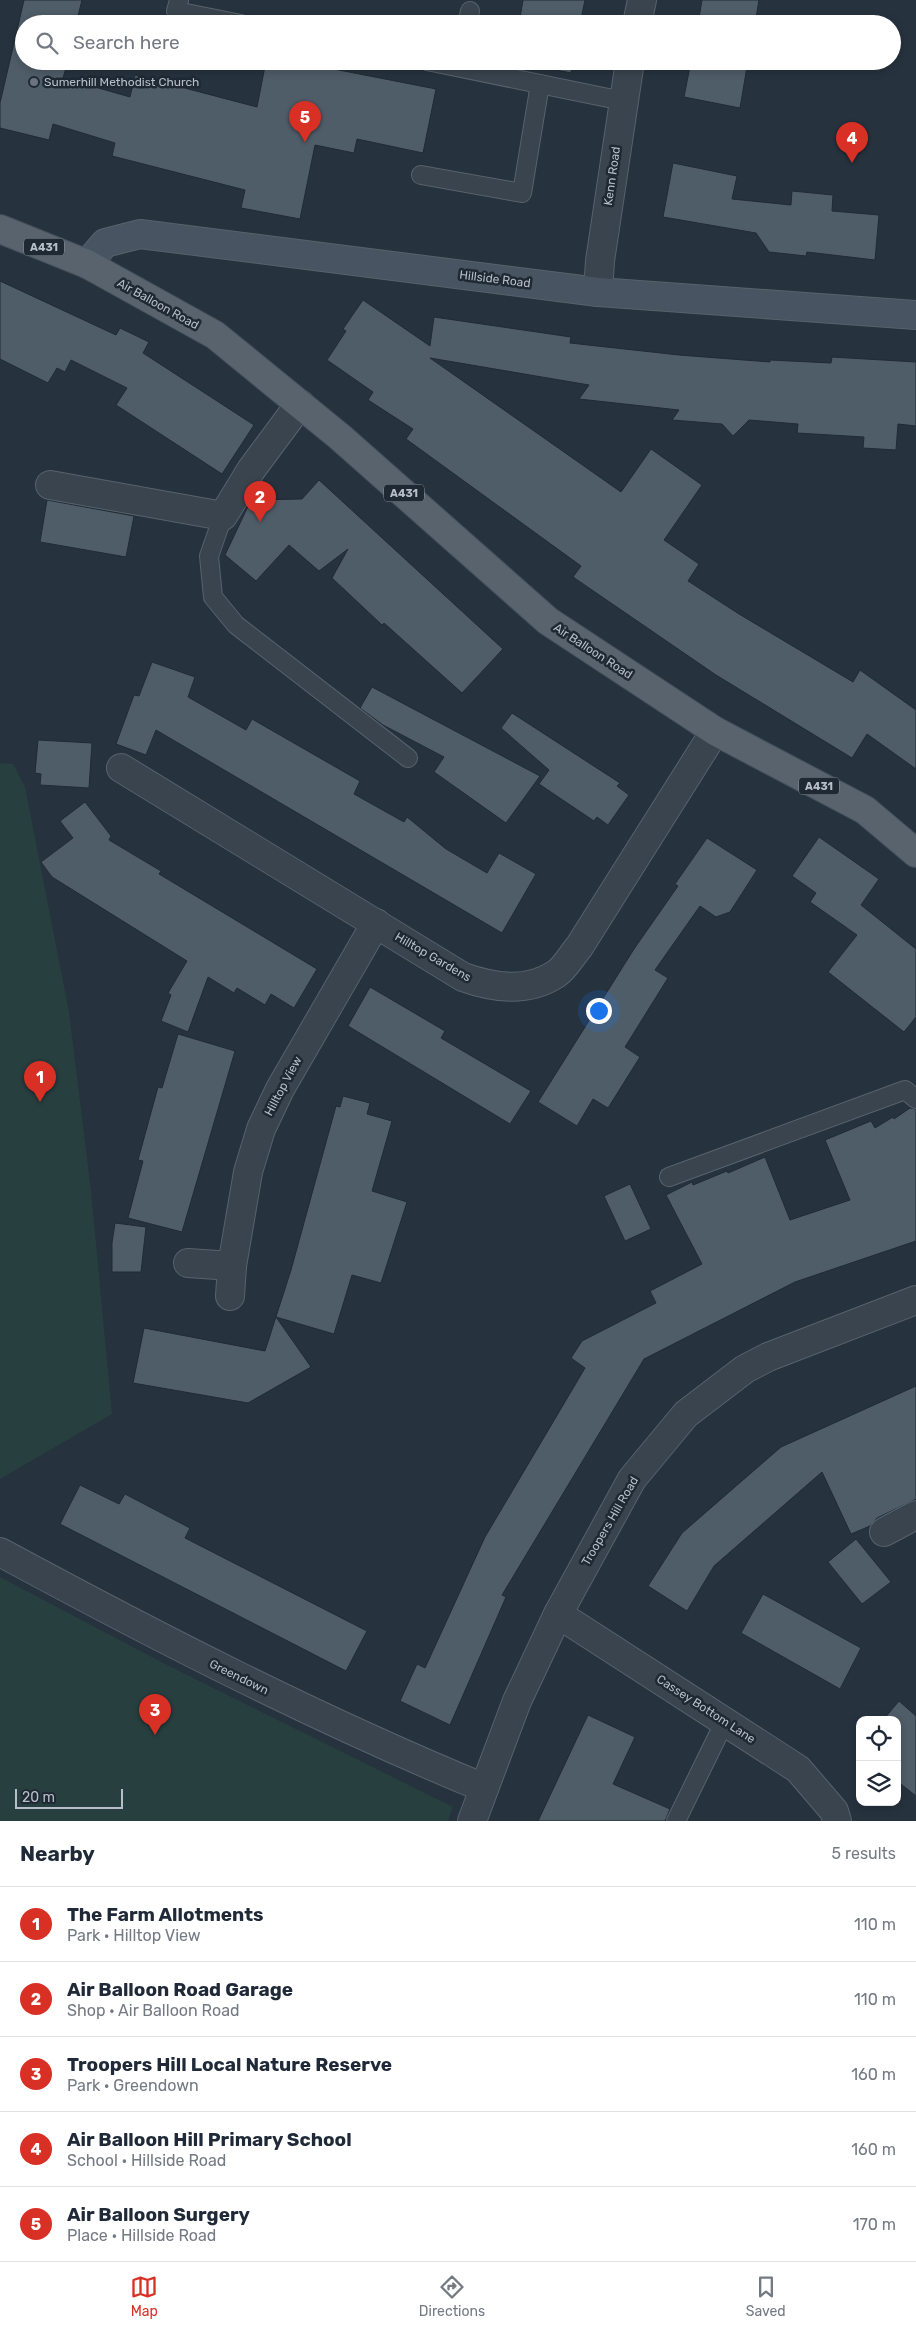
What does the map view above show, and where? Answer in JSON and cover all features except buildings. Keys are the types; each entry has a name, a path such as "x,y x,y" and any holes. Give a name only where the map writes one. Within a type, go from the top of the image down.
{"main road":[{"name":"Air Balloon Road","path":"0,229 87,264 215,335 300,404 548,621 715,731 865,810 916,853"}],"street":[{"path":"639,15 642,0"},
{"name":"Kenn Road","path":"598,292 628,70"},
{"name":"Hillside Road","path":"87,264 104,244 140,234 598,292 916,315"},
{"path":"50,485 223,516 252,470 300,404"},
{"name":"Hilltop Gardens","path":"121,768 463,977 490,986 510,987 537,984 558,973 579,947 715,731"},
{"name":"Hilltop View","path":"230,1296 232,1266 248,1172 261,1128 280,1089 376,923"},
{"path":"188,1263 232,1266"},
{"name":"Troopers Hill Road","path":"472,1821 517,1701 558,1614 632,1479 686,1414 745,1368 768,1356 916,1300"},
{"path":"884,1532 916,1515"},
{"name":"Greendown","path":"0,1552 175,1646 385,1747 484,1788"},
{"name":"Cassey Bottom Lane","path":"558,1614 798,1769 834,1811 837,1821"}],"lane":[{"path":"178,0 176,11 196,15"},
{"path":"483,70 623,101"},
{"path":"421,175 522,193 540,84"},
{"path":"223,516 209,556 213,597 236,625 408,758"},
{"path":"670,1177 905,1090 916,1099"},
{"path":"676,1821 725,1721"}],"green space":[{"path":"0,763 13,764 25,787 69,1012 91,1191 112,1414 0,1479"},
{"path":"0,1577 165,1664 453,1807 448,1821 0,1821"}],"place":[{"name":"Sumerhill Methodist Church","path":"34,82"},
{"name":"Air Balloon Surgery","path":"305,142"},
{"name":"Air Balloon Hill Primary School","path":"852,163"},
{"name":"Air Balloon Road Garage","path":"260,522"},
{"name":"The Farm Allotments","path":"40,1102"},
{"name":"Troopers Hill Local Nature Reserve","path":"155,1735"}]}
